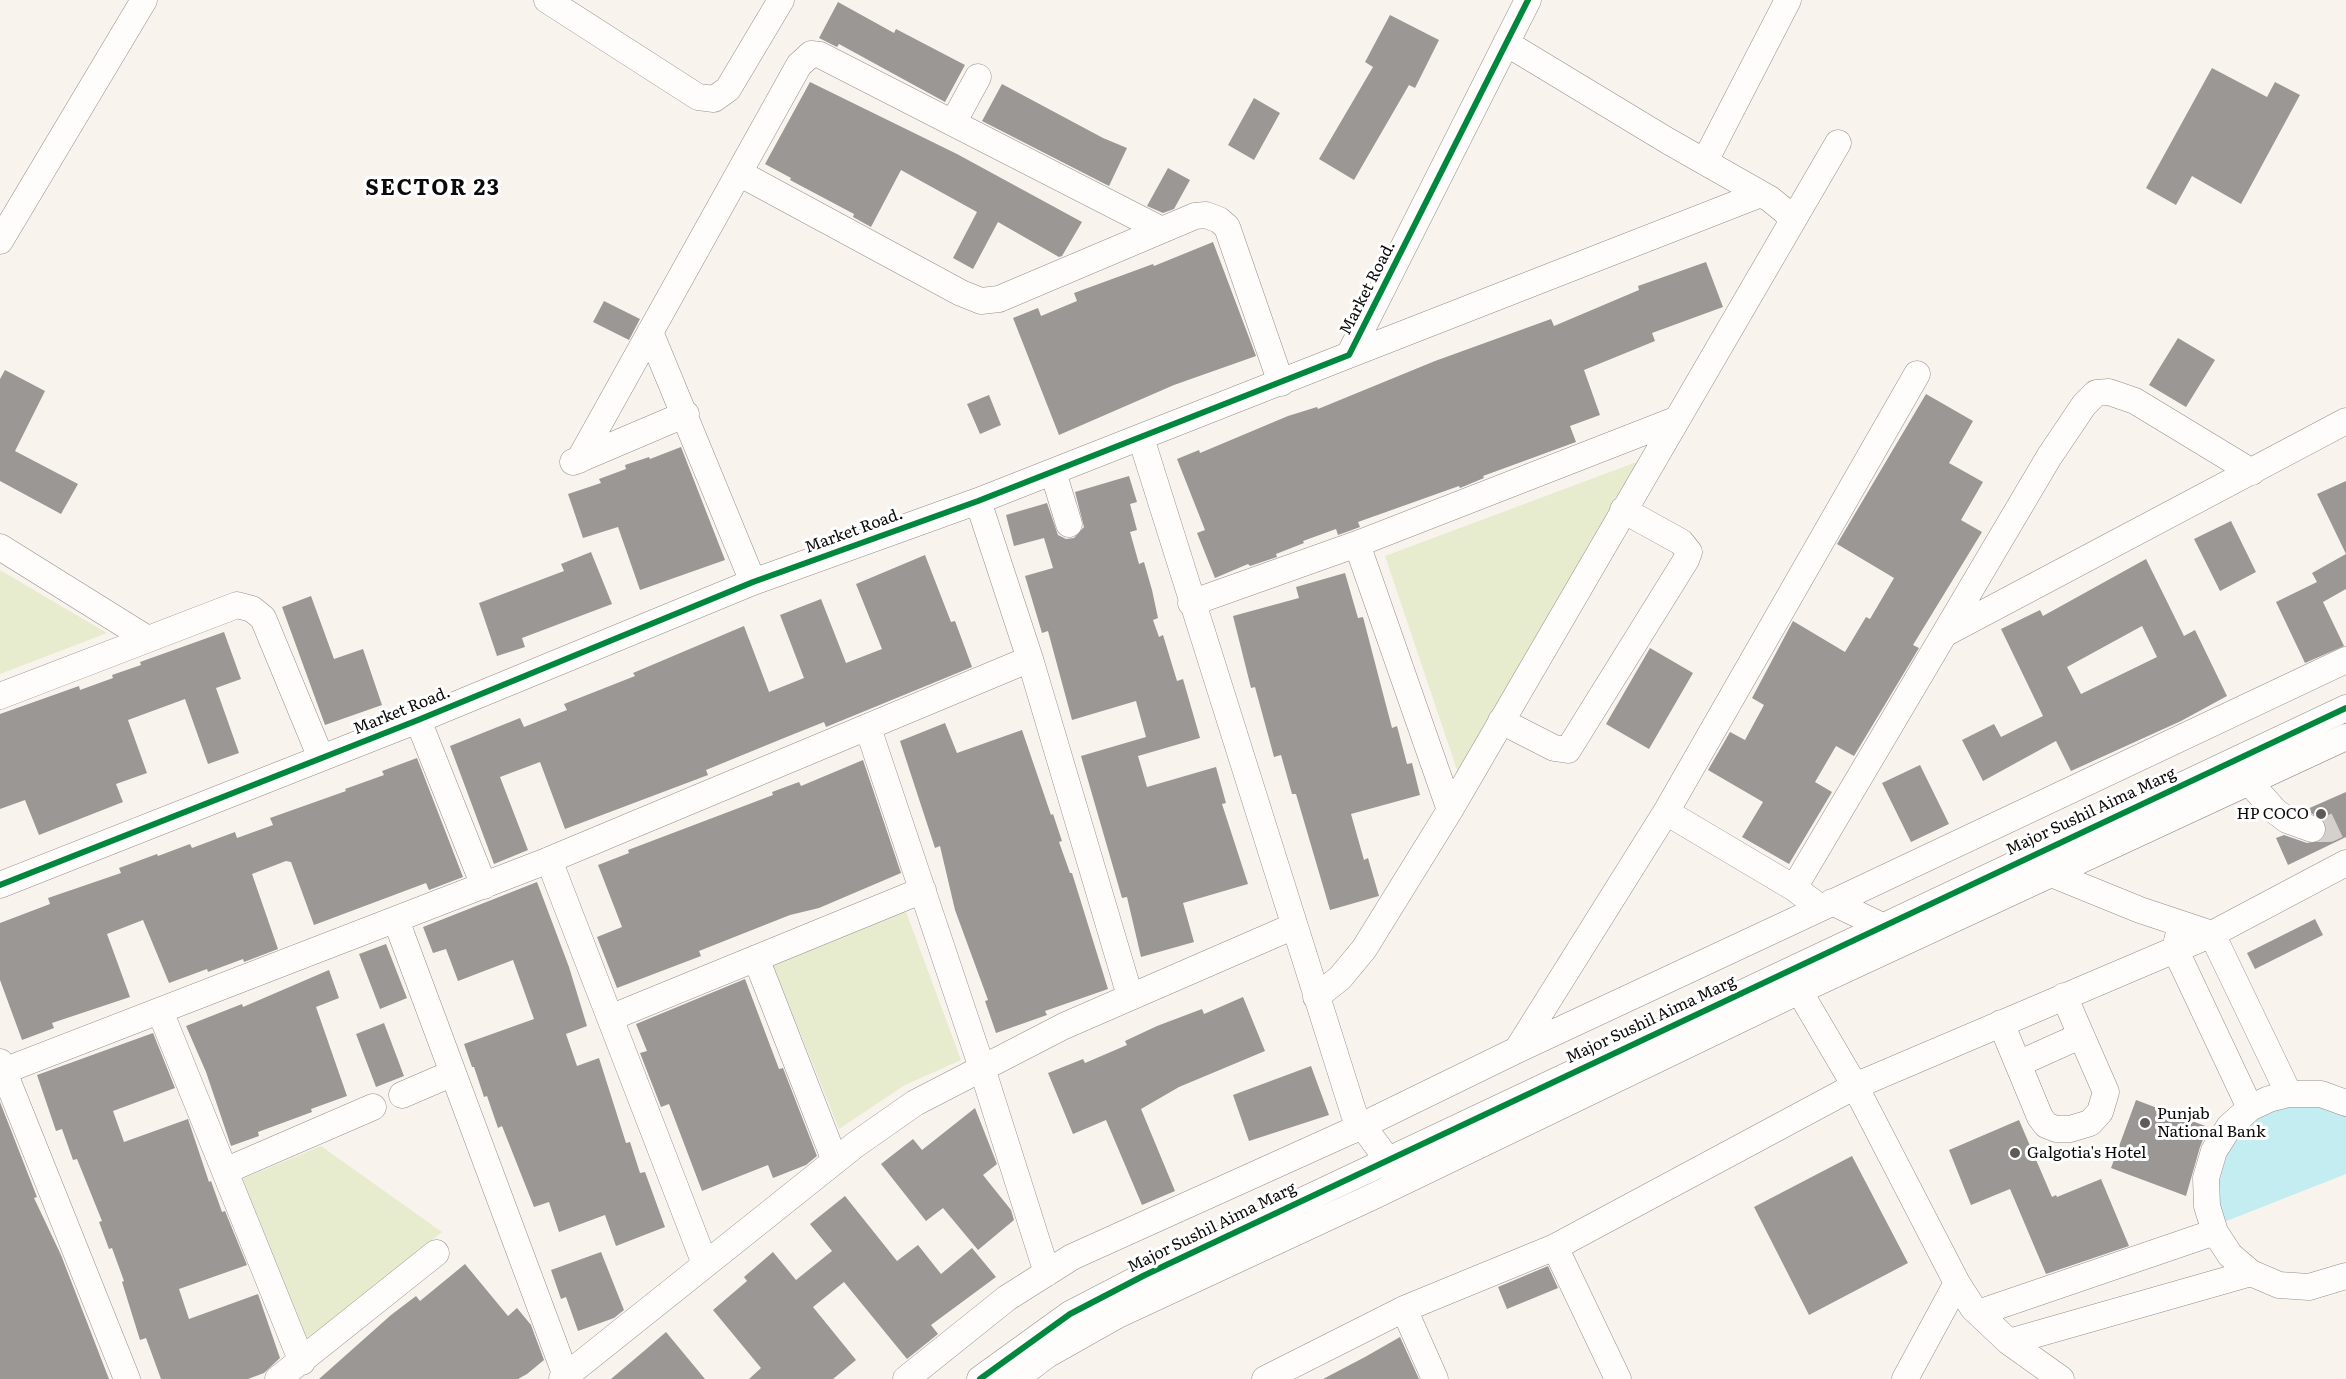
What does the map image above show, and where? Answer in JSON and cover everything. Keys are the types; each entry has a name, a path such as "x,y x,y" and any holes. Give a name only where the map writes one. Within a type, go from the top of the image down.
{"street":[{"path":"0,241 144,0"},
{"path":"547,0 698,97 714,99 728,89 781,0"},
{"name":"Market Road.","path":"0,885 418,720 753,582 978,501 1349,355 1528,0"},
{"path":"1705,161 1788,0"},
{"path":"1506,43 1761,194 1780,206 1791,220"},
{"path":"686,414 572,463 650,332 799,64 811,54 820,55 1160,229"},
{"path":"953,123 978,77"},
{"path":"1316,998 1341,978 1364,949 1450,810 1791,220 1838,143"},
{"path":"739,172 981,301 999,299 1195,216 1206,215 1219,220 1227,227 1281,383"},
{"path":"1349,355 1761,194"},
{"path":"650,332 686,414 753,582"},
{"path":"1517,1050 1666,812 1917,375"},
{"path":"1794,888 2049,457 2084,405 2096,393 2109,392 2135,401 2252,472"},
{"path":"1191,603 1357,544 1675,420"},
{"path":"1945,633 2346,421"},
{"path":"1141,438 1191,603 1357,1123 1376,1164 1399,1184"},
{"path":"1053,472 1069,524"},
{"path":"978,501 1030,659 1130,996"},
{"path":"1501,722 1554,748 1568,750 1686,560 1689,552 1681,542 1623,510"},
{"path":"1357,544 1450,810"},
{"path":"0,547 146,638"},
{"path":"0,696 146,638 237,605 252,609 263,618 321,758"},
{"path":"127,1379 2,1066 160,1011 484,886 1030,659"},
{"path":"906,1379 1007,1298 1072,1257 2346,660"},
{"name":"Major Sushil Aima Marg","path":"1015,1379 1047,1355 1118,1315 1399,1184 1793,981 1882,926 2346,708"},
{"path":"418,720 484,886"},
{"path":"868,728 982,1068 1047,1273"},
{"name":"Major Sushil Aima Marg","path":"980,1379 1070,1314 1376,1164 1793,981 2054,875 2346,737"},
{"path":"2237,759 2250,783 2281,815 2312,829"},
{"path":"1666,812 1826,905 1882,926"},
{"path":"549,860 705,1264"},
{"path":"1265,1379 1404,1310 1555,1247 1855,1086 2212,934 2346,863"},
{"path":"2054,875 2212,934 2289,1094"},
{"path":"610,1018 923,890"},
{"path":"396,920 564,1377 835,1161 915,1102 1130,996 1293,926"},
{"path":"2181,924 2175,949 2250,1108"},
{"path":"756,958 835,1161"},
{"path":"1793,981 1855,1086 1957,1283 1978,1313 2009,1342 2061,1379"},
{"path":"2001,1023 2040,1117 2046,1125 2056,1129 2070,1129 2090,1123 2100,1112 2106,1092 2064,996"},
{"path":"160,1011 302,1362"},
{"path":"2018,1064 2080,1036"},
{"path":"402,1095 453,1073"},
{"path":"2346,1103 2321,1094 2289,1094 2269,1099 2250,1108 2224,1135 2214,1151 2206,1178 2207,1206 2215,1232 2230,1255 2250,1273 2279,1285 2309,1287 2346,1276"},
{"path":"225,1171 372,1107"},
{"path":"1374,1196 1376,1164"},
{"path":"1978,1313 2215,1232"},
{"path":"1555,1247 1618,1379"},
{"path":"278,1379 436,1253"},
{"path":"2009,1342 2250,1273"},
{"path":"1905,1379 1957,1283"},
{"path":"1404,1310 1435,1379"}],"green space":[{"path":"1642,460 1458,773 1385,556"},
{"path":"0,570 107,633 0,674"},
{"path":"905,909 961,1060 905,1085 839,1129 772,963"},
{"path":"321,1146 442,1232 307,1339 242,1179"}],"water":[{"path":"2300,1101 2346,1114 2346,1174 2219,1224 2210,1187 2229,1138 2268,1110"}],"building":[{"path":"838,2 894,33 896,29 965,65 945,102 839,44 837,47 819,38"},
{"path":"1390,15 1439,40 1415,88 1409,85 1354,180 1319,159 1373,67 1365,62"},
{"path":"2212,68 2267,97 2275,82 2300,95 2241,204 2192,176 2176,205 2146,188"},
{"path":"810,82 957,154 1082,222 1062,256 1059,257 998,222 973,269 953,258 977,212 901,170 871,227 853,217 854,214 765,164"},
{"path":"1002,84 1103,138 1127,148 1109,186 982,121"},
{"path":"1254,98 1280,113 1254,160 1228,145"},
{"path":"1168,168 1190,180 1174,209 1163,213 1147,206"},
{"path":"1213,242 1256,356 1174,385 1059,435 1013,318 1038,308 1041,316 1077,301 1074,293 1153,264 1154,266"},
{"path":"1706,262 1723,307 1652,333 1655,341 1584,370 1600,415 1570,426 1576,442 1483,476 1484,478 1460,488 1459,486 1358,522 1360,527 1352,530 1338,535 1336,529 1303,541 1304,543 1276,554 1277,557 1250,566 1248,564 1215,578 1197,533 1205,530 1177,459 1199,450 1200,453 1288,416 1317,407 1318,409 1435,361 1551,319 1554,326 1639,290 1638,286"},
{"path":"604,301 640,319 629,340 593,322"},
{"path":"2178,338 2215,360 2186,407 2149,385"},
{"path":"5,370 45,391 15,451 78,484 61,514 0,481 0,379"},
{"path":"1926,394 1973,421 1949,463 1983,482 1961,520 1982,532 1913,645 1919,648 1854,756 1836,746 1815,782 1832,792 1789,864 1742,837 1763,802 1708,770 1730,732 1745,740 1764,705 1752,698 1793,621 1845,652 1866,617 1870,619 1894,578 1837,544"},
{"path":"989,395 1001,425 980,434 967,404"},
{"path":"681,447 725,560 640,590 618,527 583,538 568,494 601,483 599,479 626,469 625,465 649,457 650,459"},
{"path":"1129,476 1137,502 1130,504 1137,530 1130,532 1139,564 1144,562 1152,590 1158,618 1153,620 1159,637 1163,635 1177,681 1183,679 1200,738 1138,756 1147,787 1216,767 1226,803 1222,804 1248,884 1183,903 1194,942 1141,957 1127,897 1122,898 1081,756 1146,737 1136,701 1072,720 1048,631 1042,633 1025,576 1053,568 1044,538 1014,546 1006,515 1047,503 1058,535 1066,539 1074,538 1084,527 1075,492"},
{"path":"2346,481 2346,554 2317,494"},
{"path":"2231,521 2256,572 2220,591 2194,539"},
{"path":"591,552 612,604 522,638 525,647 497,656 479,603 564,571 561,564"},
{"path":"2346,554 2346,589 2323,602 2344,646 2305,663 2276,602 2317,582 2312,573"},
{"path":"925,555 951,622 955,621 972,667 826,727 824,722 706,770 708,775 565,829 540,762 500,777 528,850 494,864 450,746 520,718 524,727 567,710 564,704 635,676 633,673 744,626 769,692 804,678 780,615 821,599 846,663 882,649 856,584"},
{"path":"2146,559 2184,636 2195,630 2227,696 2181,721 2071,771 2056,741 1983,781 1962,740 1994,724 2001,737 2043,716 2001,629 2040,610 2043,616","holes":["2142,626 2157,657 2081,694 2067,667"]},
{"path":"1345,573 1358,618 1363,617 1392,728 1397,726 1407,764 1412,763 1420,795 1351,814 1364,860 1368,858 1379,896 1330,910 1296,794 1292,794 1281,755 1274,757 1255,687 1251,688 1233,616 1299,598 1296,587"},
{"path":"311,596 334,659 363,649 382,705 325,725 282,607"},
{"path":"224,632 241,679 216,688 239,753 208,764 185,699 128,720 147,773 116,784 123,802 39,835 25,800 0,809 0,714 79,686 80,690 113,678 112,675 141,665 140,662"},
{"path":"1650,648 1693,673 1649,749 1606,724"},
{"path":"945,723 957,753 1022,730 1062,841 1059,842 1070,873 1072,873 1108,989 1045,1011 1047,1015 996,1033 985,1001 988,1000 955,910 940,846 935,848 900,741"},
{"path":"417,758 463,877 429,890 426,883 314,925 291,862 286,861 252,874 278,949 244,962 243,959 208,972 207,969 169,983 143,920 107,934 130,997 52,1023 54,1028 22,1040 0,980 0,923 50,904 48,898 121,873 119,868 157,854 158,856 190,844 192,848 235,832 237,838 273,825 270,818 346,791 345,789 384,775 382,771"},
{"path":"863,760 901,873 819,908 790,915 699,951 701,956 617,988 597,937 622,927 598,865 629,853 628,850 773,795 772,792 799,782 801,786"},
{"path":"1920,765 1949,824 1911,842 1882,783"},
{"path":"2346,792 2346,837 2288,865 2276,838 2284,835 2307,843 2321,841 2326,834 2324,820 2305,810"},
{"path":"537,882 569,967 587,1026 566,1034 577,1066 599,1058 626,1143 630,1142 640,1173 645,1172 665,1227 616,1246 605,1215 559,1232 549,1202 534,1207 502,1126 498,1128 487,1096 484,1097 474,1067 472,1067 464,1044 534,1019 513,960 458,981 446,949 433,953 423,927"},
{"path":"2315,919 2323,935 2255,969 2247,953"},
{"path":"386,944 407,998 380,1009 359,954"},
{"path":"329,970 339,998 316,1007 347,1096 311,1109 312,1112 258,1132 259,1136 231,1146 206,1072 186,1026 242,1004 243,1007"},
{"path":"745,979 779,1069 783,1068 817,1156 806,1165 773,1178 768,1165 702,1191 669,1104 661,1107 640,1053 647,1051 636,1024"},
{"path":"1243,997 1265,1051 1179,1087 1141,1109 1175,1191 1142,1205 1106,1120 1073,1134 1048,1073 1083,1059 1085,1063 1127,1045 1125,1041 1157,1026 1202,1009 1204,1014"},
{"path":"384,1023 404,1076 376,1087 356,1034"},
{"path":"153,1033 175,1088 113,1111 124,1142 188,1119 209,1182 211,1181 222,1212 225,1211 247,1265 179,1289 189,1319 258,1294 280,1358 264,1373 248,1379 161,1379 146,1338 140,1340 122,1282 124,1281 112,1248 109,1249 99,1222 102,1221 77,1159 73,1160 62,1129 56,1131 37,1075"},
{"path":"1311,1066 1329,1115 1249,1141 1233,1095"},
{"path":"2136,1100 2208,1127 2186,1196 2111,1168"},
{"path":"0,1102 37,1197 34,1198 61,1255 109,1379 0,1379"},
{"path":"975,1108 997,1164 983,1175 1011,1210 1014,1220 978,1250 943,1208 926,1221 881,1164 913,1139 922,1150"},
{"path":"2019,1120 2052,1197 2101,1179 2129,1246 2046,1274 2010,1189 1971,1205 1949,1150"},
{"path":"1852,1156 1908,1263 1809,1315 1754,1207"},
{"path":"845,1196 897,1261 918,1245 941,1274 972,1248 996,1277 931,1325 938,1334 907,1359 844,1282 813,1307 856,1360 833,1379 749,1379 761,1368 713,1310 747,1281 744,1277 773,1252 796,1280 832,1251 810,1224"},
{"path":"601,1252 624,1310 614,1318 578,1331 566,1297 561,1299 551,1270"},
{"path":"465,1264 508,1316 517,1308 531,1325 544,1360 527,1374 518,1379 319,1379 391,1315 416,1296 420,1301"},
{"path":"1548,1266 1558,1288 1507,1309 1498,1287"},
{"path":"666,1332 705,1379 611,1379 644,1351"},
{"path":"1400,1337 1419,1379 1323,1379 1365,1357"}],"tunnel":[{"path":"2312,829 2329,829 2346,821"}],"cycle path":[{"path":"0,885 418,720 753,582 978,501 1349,355 1528,0"},
{"path":"980,1379 1070,1314 1145,1275 2346,708"}],"place":[{"name":"HP COCO","path":"2321,814"},
{"name":"Punjab National Bank","path":"2145,1123"},
{"name":"Galgotia's Hotel","path":"2015,1153"}],"district":[{"name":"SECTOR 23","path":"433,189"}]}
